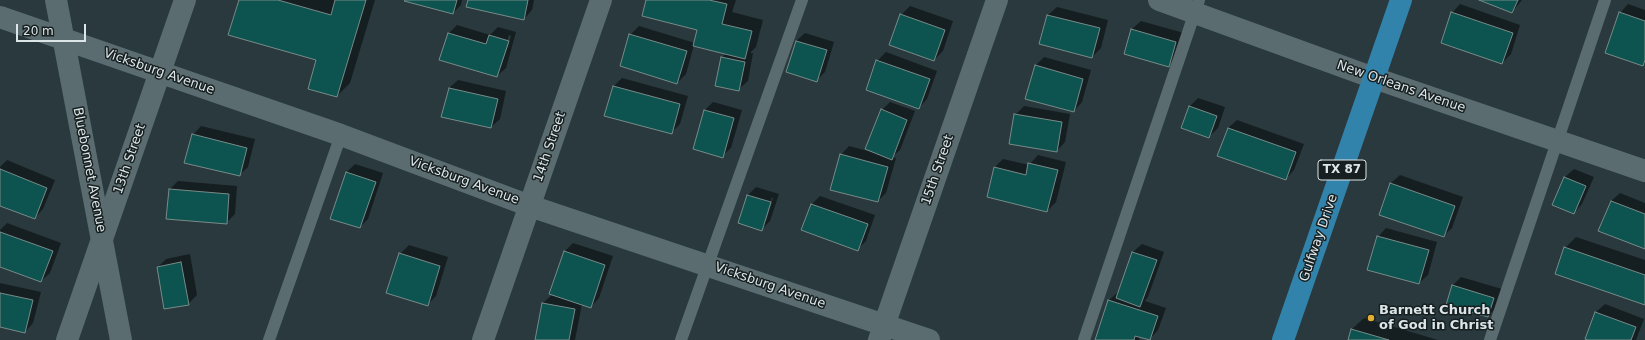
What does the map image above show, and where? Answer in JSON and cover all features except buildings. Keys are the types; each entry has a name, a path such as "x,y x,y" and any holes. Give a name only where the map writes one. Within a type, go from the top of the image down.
{"main road":[{"name":"Gulfway Drive","path":"1283,340 1401,0"}],"street":[{"name":"Bluebonnet Avenue","path":"56,0 121,340"},
{"name":"13th Street","path":"67,340 185,0"},
{"name":"14th Street","path":"483,340 601,0"},
{"name":"15th Street","path":"881,332 997,0"},
{"name":"New Orleans Avenue","path":"1159,0 1197,6 1374,78 1645,171"},
{"name":"Vicksburg Avenue","path":"0,17 341,135 530,206 708,264 881,332 929,340"}],"lane":[{"path":"681,340 802,0"},
{"path":"1490,340 1605,0"},
{"path":"1084,340 1197,6"},
{"path":"269,340 341,135"}],"place":[{"name":"Barnett Church of God in Christ","path":"1371,318"}]}
